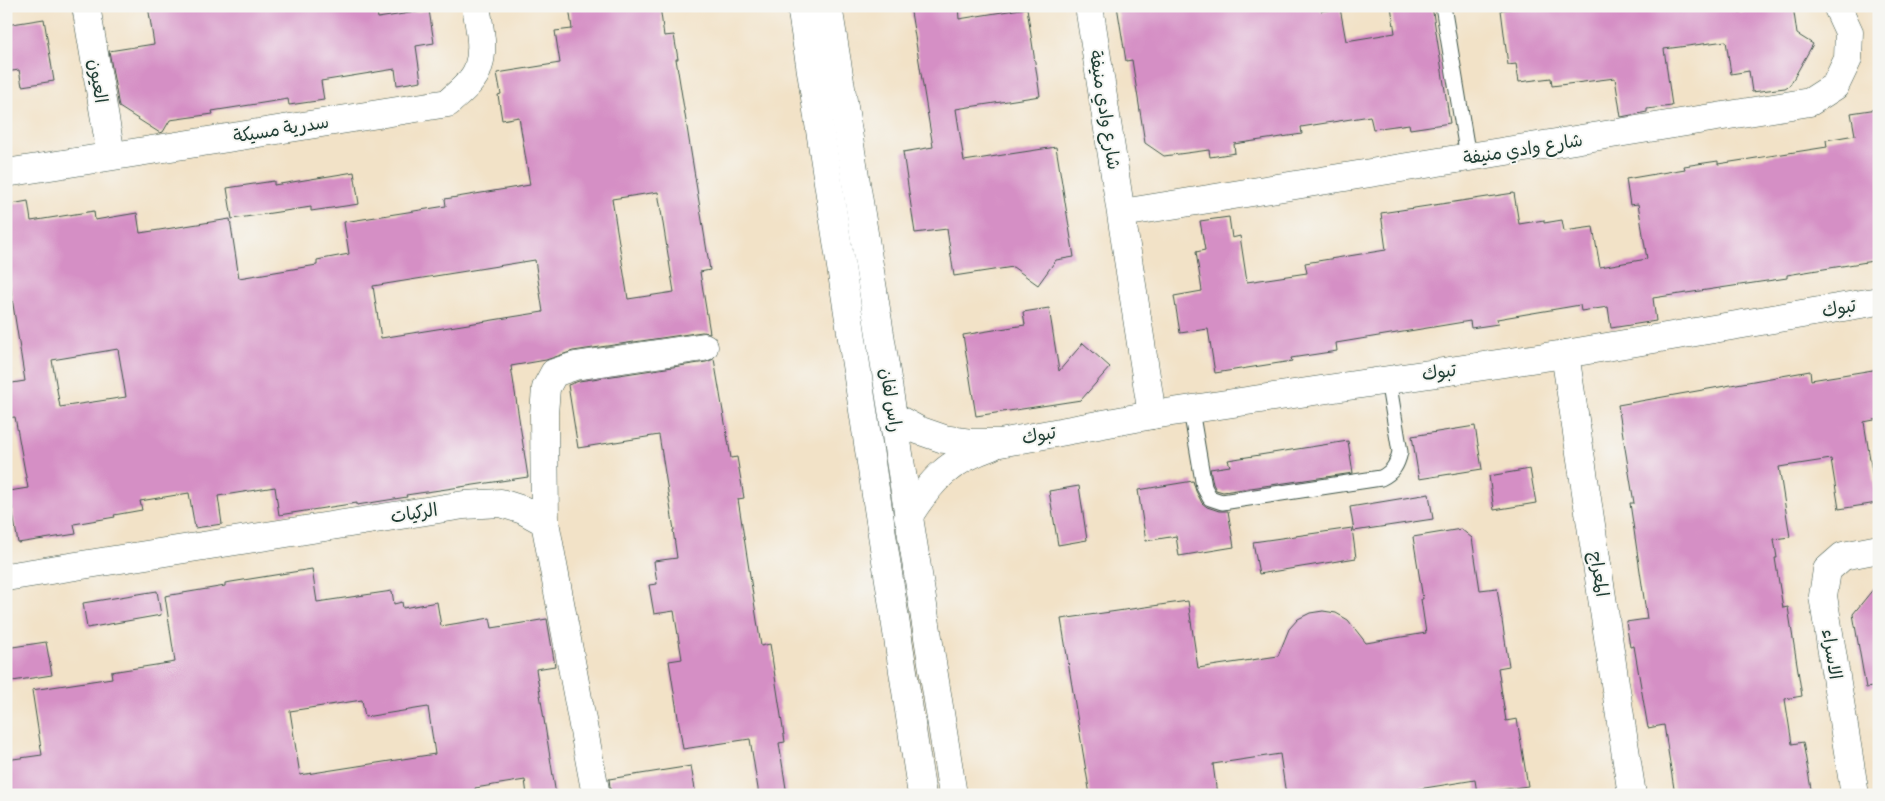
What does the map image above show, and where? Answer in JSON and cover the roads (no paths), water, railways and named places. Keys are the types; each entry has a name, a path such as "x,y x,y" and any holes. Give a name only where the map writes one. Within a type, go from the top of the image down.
{"street":[{"name":"العيون","path":"86,6 111,155"},
{"name":"سدرية مسيكة","path":"6,173 448,103 465,87 478,69 482,42 476,6"},
{"name":"راس لفان","path":"801,6 922,795"},
{"name":"راس لفان","path":"828,6 953,795"},
{"name":"شارع وادي منيفة","path":"1089,6 1152,415"},
{"name":"شارع وادي منيفة","path":"1122,213 1810,102 1835,86 1848,59 1849,32 1837,6"},
{"name":"تبوك","path":"894,417 918,430 944,439 972,443 1000,442 1152,415 1565,354 1879,301"},
{"path":"596,795 545,522 544,414 546,388 554,373 575,366 704,347"},
{"name":"المعراج","path":"1565,354 1632,795"},
{"name":"تبوك","path":"908,517 924,491 945,469 971,453 1000,442"},
{"name":"الركيات","path":"6,577 464,505 501,503 524,510 545,522"},
{"name":"الاسراء","path":"1855,795 1823,596 1827,570 1843,556 1879,549"}],"lane":[{"path":"1443,6 1468,158"},
{"path":"1192,410 1204,487 1210,498 1222,502 1381,478 1388,474 1398,460 1400,452 1388,380"}]}
